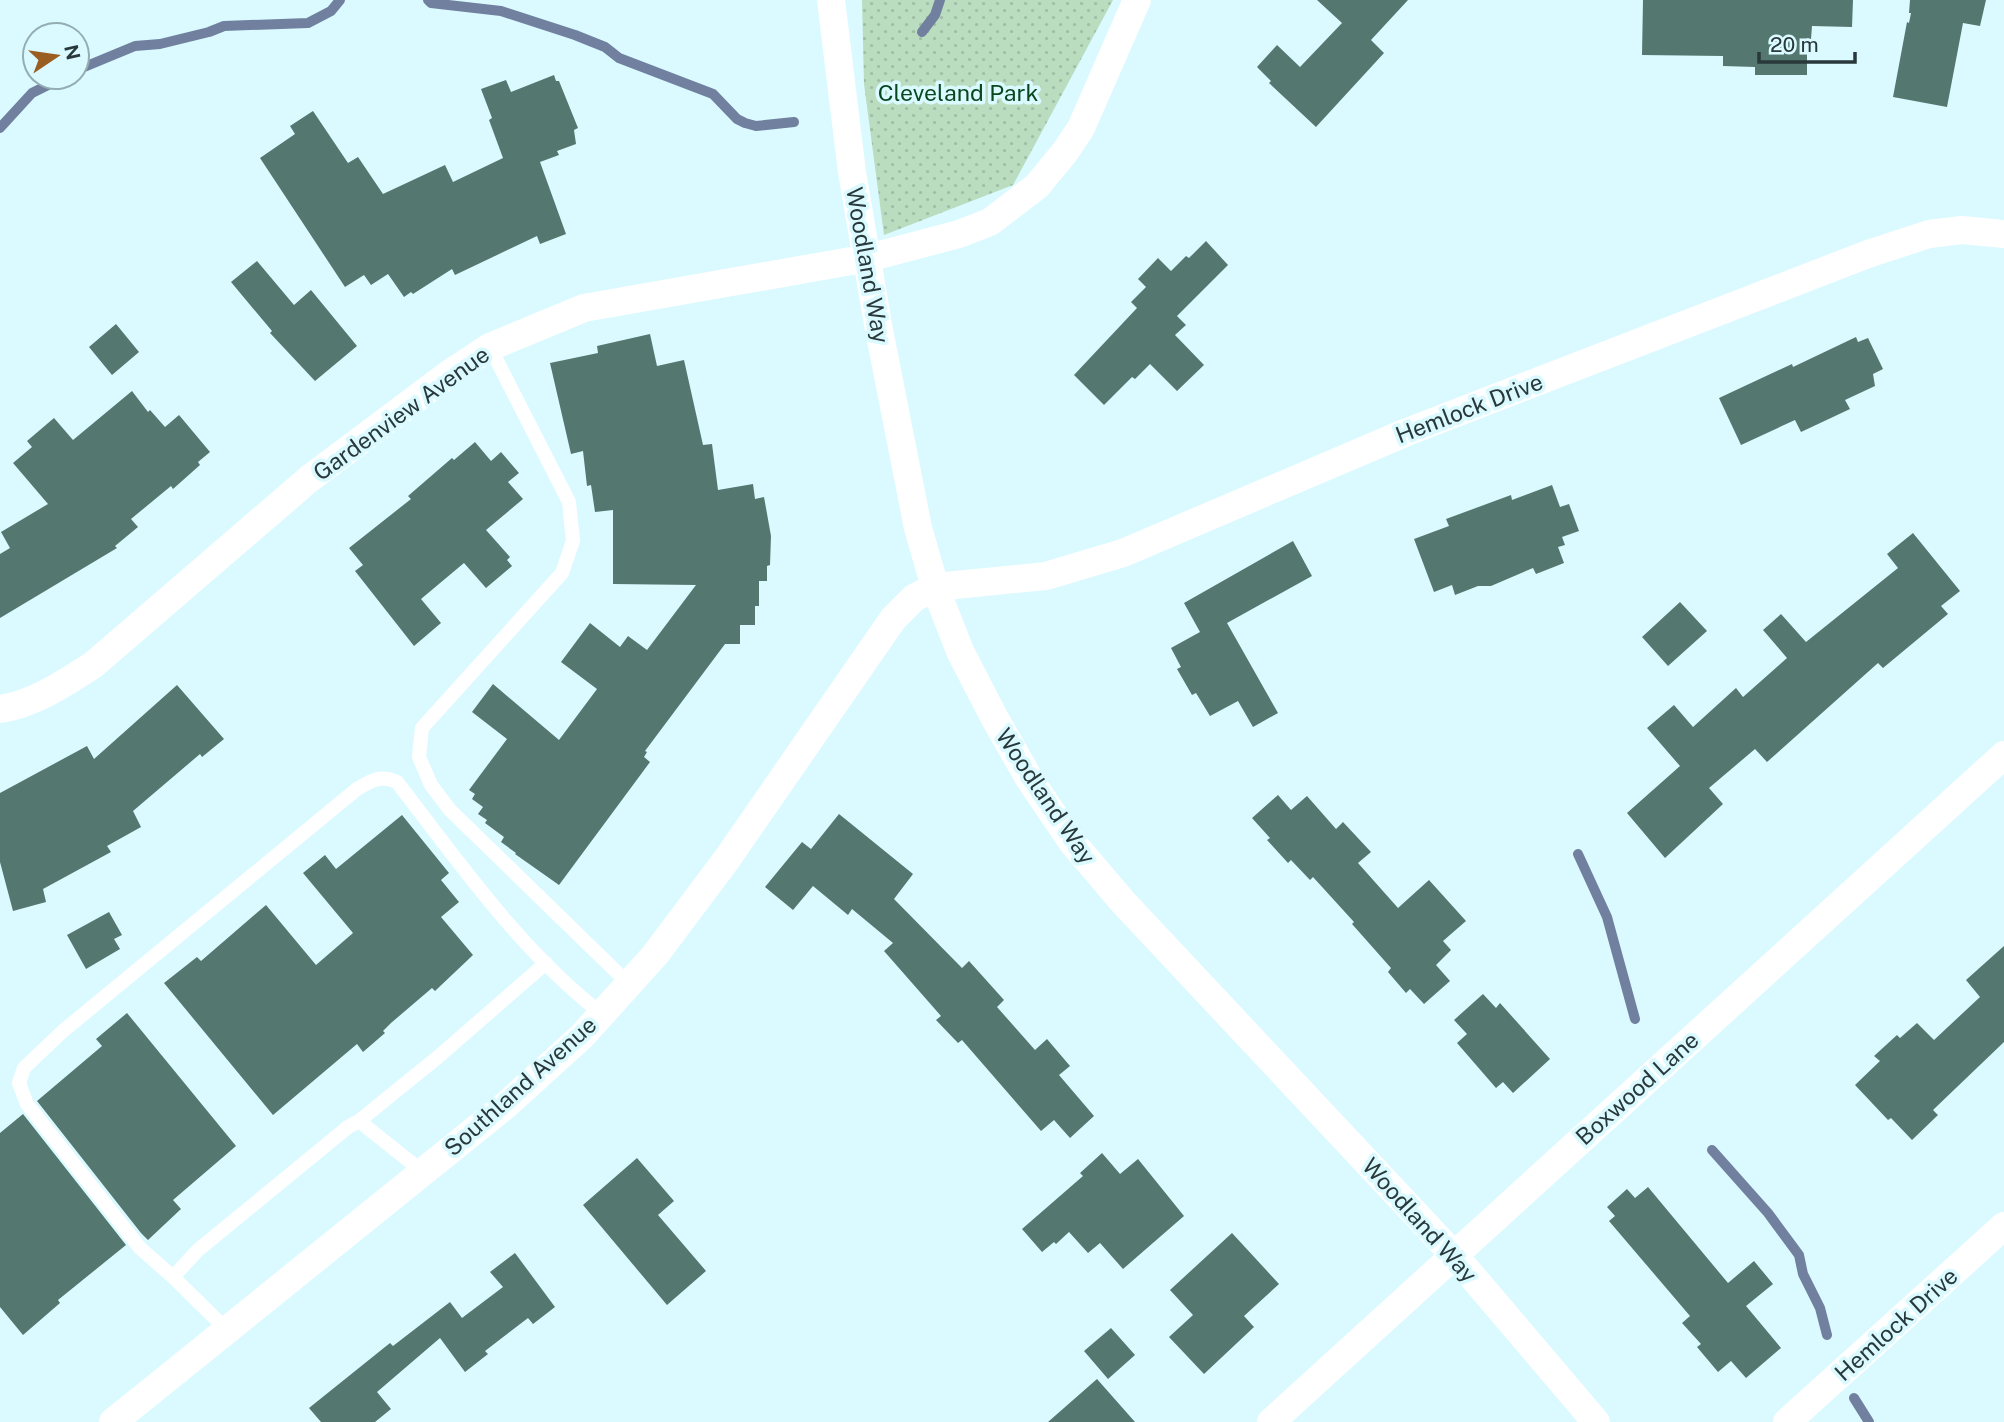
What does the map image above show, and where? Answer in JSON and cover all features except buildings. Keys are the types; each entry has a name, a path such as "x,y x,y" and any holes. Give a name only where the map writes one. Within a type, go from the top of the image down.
{"street":[{"name":"Woodland Way","path":"831,0 852,172 869,258 879,330 918,528 935,587 960,651 994,717 1030,780 1072,842 1123,902 1454,1255 1596,1422"},
{"name":"Gardenview Avenue","path":"0,709 12,708 56,688 93,665 309,479 449,374 490,347 584,308 869,258 959,234 990,222 1037,186 1081,128 1138,0"},
{"name":"Hemlock Drive","path":"935,587 1046,576 1123,553 1407,432 1868,254 1929,234 1962,230 2004,234"},
{"name":"Southland Avenue","path":"113,1422 506,1105 582,1036 655,954 727,859 893,619 914,598 935,587"},
{"name":"Boxwood Lane","path":"1271,1422 2004,755"},
{"name":"Hemlock Drive","path":"1787,1422 2004,1226"}],"lane":[{"path":"490,347 569,502 573,541 562,573 422,728 419,757 430,785 450,810 629,984"},
{"path":"227,1330 140,1248 27,1104 19,1083 24,1068 63,1031 357,789 375,778 388,778 397,782 497,912 571,989 602,1014"},
{"path":"173,1278 198,1250 438,1057 546,963"},
{"path":"359,1121 423,1172"}],"green space":[{"name":"Cleveland Park","path":"862,0 1113,0 1013,185 884,235 864,84"}],"waterway":[{"path":"91,64 135,46 160,44 224,26 308,23 331,11 340,0"},
{"path":"428,0 431,3 501,11 575,35 605,47 619,58 713,94 737,119 745,123 756,126 794,122"},
{"path":"922,32 935,15 940,0"},
{"path":"0,128 36,91"},
{"path":"1578,854 1607,917 1635,1019"},
{"path":"1712,1150 1768,1213 1799,1255 1803,1274 1820,1308 1827,1335"},
{"path":"1854,1398 1869,1422"}]}
